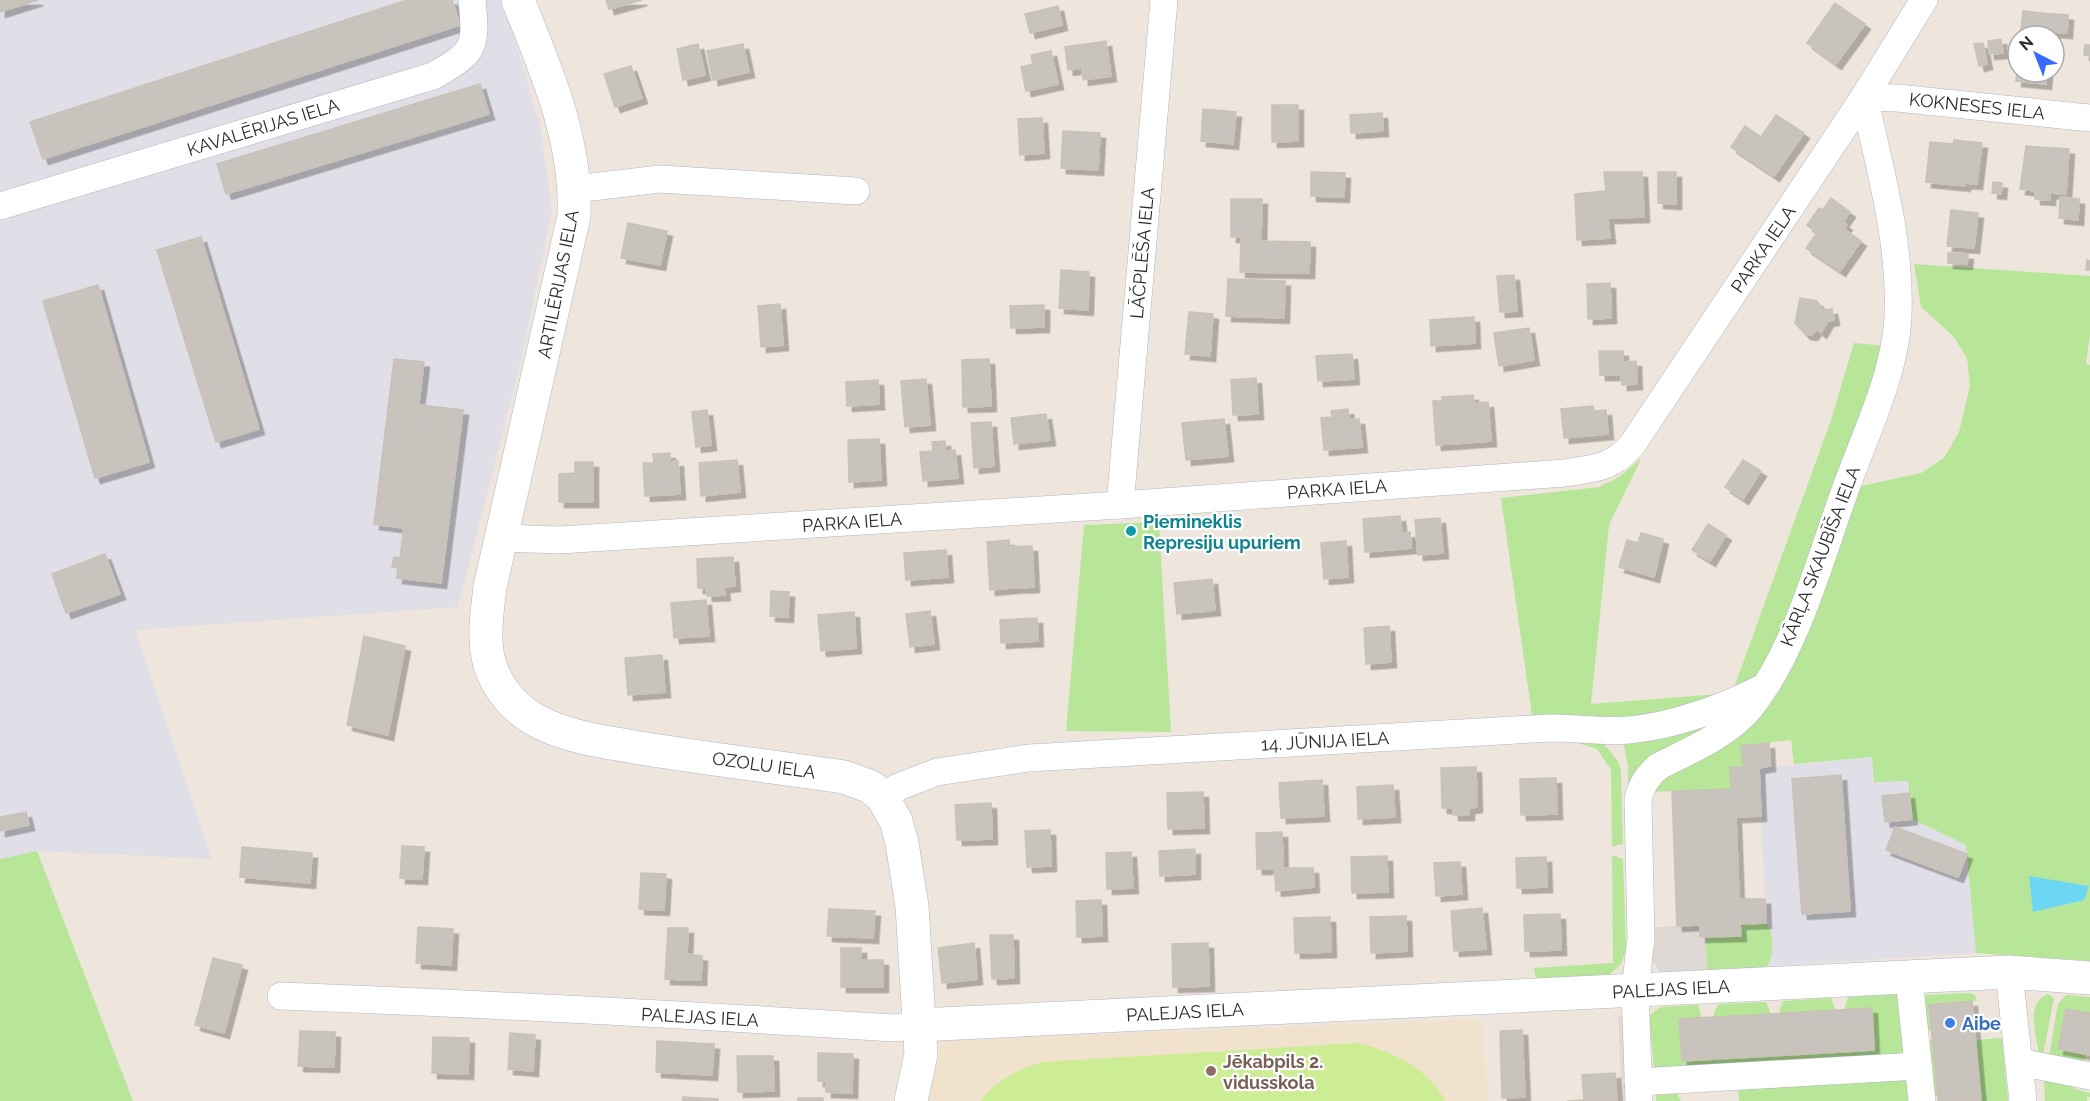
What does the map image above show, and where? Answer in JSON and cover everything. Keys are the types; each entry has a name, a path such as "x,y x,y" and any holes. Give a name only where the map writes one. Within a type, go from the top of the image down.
{"street":[{"name":"KAVALĒRIJAS IELA","path":"0,206 433,76 463,59 476,37 472,0"},
{"name":"ARTILĒRIJAS IELA","path":"502,538 574,216 575,189 567,134 554,90 518,0"},
{"name":"LĀČPLĒŠA IELA","path":"1120,505 1164,0"},
{"name":"PARKA IELA","path":"502,538 559,540 1120,505 1565,473 1607,466 1620,459 1639,436 1864,98 1924,0"},
{"name":"KOKNESES IELA","path":"1864,98 1897,98 2090,118"},
{"name":"KĀRĻA SKAUBĪŠA IELA","path":"1638,1091 1635,990 1641,938 1638,799 1640,789 1659,766 1728,729 1749,709 1766,686 1791,639 1879,399 1897,327 1896,250 1864,98"},
{"path":"575,189 660,179 856,191"},
{"name":"OZOLU IELA","path":"502,538 490,587 485,629 487,654 501,687 525,714 540,723 587,738 844,777 872,787 883,798 896,821 902,843 912,906 921,1054 911,1101"},
{"name":"14. JŪNIJA IELA","path":"883,798 898,788 937,772 1029,758 1550,728 1632,729 1658,725 1731,703 1766,686"},
{"path":"2009,972 2023,1101"},
{"name":"PALEJAS IELA","path":"281,996 490,1004 580,1012 894,1028 2009,972 2076,975 2090,978"},
{"path":"1909,978 1922,1101"},
{"path":"2020,1062 2090,1076"},
{"path":"1638,1091 1918,1066"}],"shaded area":[{"path":"0,0 503,0 540,125 552,210 521,360 458,607 135,630 212,859 37,851 0,859"},
{"path":"1872,757 1908,780 1912,819 1966,844 1976,953 1768,966 1759,768"},
{"path":"1700,925 1700,936 1706,937 1707,975 1661,974 1653,962 1653,929"},
{"path":"1618,1016 1627,1016 1631,1101 1622,1101"},
{"name":"Jēkabpils 2. vidusskola","path":"1482,1019 1488,1101 929,1101 942,1041"}],"green space":[{"path":"1914,264 2090,276 2090,334 2086,364 2090,365 2090,961 1976,953 1966,845 1912,819 1908,781 1874,782 1872,757 1794,764 1791,740 1741,746 1743,767 1731,789 1651,792 1654,785 1734,735 1852,488 1921,473 1944,458 1959,432 1970,386 1967,358 1953,336 1921,307"},
{"path":"1854,343 1885,346 1879,372 1790,611 1767,666 1758,680 1746,690 1639,722 1603,724 1554,720 1533,722 1501,498 1599,487 1619,477 1641,459 1609,525 1591,704 1732,693 1831,420"},
{"path":"1159,522 1171,732 1066,731 1084,525"},
{"path":"1726,712 1628,795 1628,767 1624,745 1626,736"},
{"path":"1568,740 1603,743 1618,761 1621,771 1623,844 1612,847 1611,770 1597,749"},
{"path":"37,851 133,1101 0,1101 0,859"},
{"path":"1612,855 1623,859 1626,950 1621,964 1611,973 1610,978 1536,981 1534,968 1613,963"},
{"path":"1766,923 1771,933 1772,946 1771,958 1766,968 1707,975 1706,937 1741,935 1740,924"},
{"path":"1970,993 1975,995 1977,1001 1930,1005 1932,1030 1918,1031 1921,995"},
{"path":"1901,994 1907,1060 1655,1077 1649,1016 1660,1007 1698,1005 1702,1018 1679,1019 1682,1061 1874,1050 1872,1008 1844,1010 1848,997"},
{"path":"2048,994 2054,998 2043,1055 2039,1055 2034,1012 2041,998"},
{"path":"2066,995 2090,997 2090,1013 2066,1009 2058,1048 2086,1055 2084,1064 2049,1057 2058,1004"},
{"path":"1831,998 1836,1010 1779,1013 1783,1001"},
{"path":"1766,1002 1771,1014 1714,1017 1714,1011 1719,1004"},
{"path":"2002,1038 2008,1101 1981,1101 1975,1040"},
{"path":"1932,1040 1937,1096 1927,1096 1920,1041"},
{"path":"1357,1043 1407,1062 1429,1079 1445,1101 980,1101 1008,1077 1042,1062"},
{"path":"1908,1077 1910,1101 1739,1101 1738,1085"},
{"path":"2044,1079 2068,1081 2075,1089 2090,1093 2090,1097 2087,1097 2087,1101 2045,1101"},
{"path":"1668,1091 1677,1094 1681,1101 1656,1101 1656,1095"}],"water":[{"path":"2029,876 2089,886 2084,900 2033,912"}],"building":[{"path":"0,0 38,0 0,12"},
{"path":"407,0 452,0 460,25 43,159 30,122"},
{"path":"606,0 642,0 609,9"},
{"path":"1835,3 1865,24 1836,64 1807,43"},
{"path":"1058,6 1062,25 1030,33 1025,14"},
{"path":"2023,11 2040,13 2039,24 2022,24"},
{"path":"2040,13 2068,15 2067,33 2066,24 2039,24"},
{"path":"2001,39 2003,53 1989,54 1988,41"},
{"path":"1106,41 1111,76 1083,80 1082,68 1068,70 1065,47"},
{"path":"1983,43 1987,64 1979,66 1974,44"},
{"path":"698,44 705,75 683,80 677,49"},
{"path":"743,44 749,72 713,80 707,51"},
{"path":"2085,45 2090,45 2090,56 2084,55"},
{"path":"1051,51 1058,84 1026,91 1021,67 1033,64 1031,55"},
{"path":"631,66 642,98 615,107 604,74"},
{"path":"480,84 489,114 226,194 217,164"},
{"path":"1272,105 1298,105 1298,141 1272,142"},
{"path":"1203,109 1236,112 1233,144 1201,141"},
{"path":"1382,113 1383,131 1351,133 1350,115"},
{"path":"1776,115 1804,133 1774,176 1731,147 1745,126 1761,137"},
{"path":"1042,118 1044,153 1020,155 1018,119"},
{"path":"1063,131 1100,133 1098,170 1061,168"},
{"path":"1954,140 1982,143 1977,184 1965,183 1965,186 1926,182 1930,142 1953,144"},
{"path":"2026,146 2069,149 2066,194 2050,193 2050,200 2035,199 2035,191 2020,189"},
{"path":"1311,172 1345,173 1344,197 1311,196"},
{"path":"1604,172 1642,172 1644,217 1609,218"},
{"path":"1658,172 1676,172 1676,204 1658,203"},
{"path":"1993,182 2002,183 2001,194 1992,193"},
{"path":"1605,191 1610,238 1577,240 1575,194"},
{"path":"2060,197 2079,199 2078,220 2059,218"},
{"path":"1831,198 1850,212 1843,222 1847,225 1844,229 1861,241 1840,271 1806,248 1817,233 1807,225 1819,208 1823,210"},
{"path":"1231,199 1262,199 1261,241 1310,242 1309,273 1240,272 1241,237 1231,237"},
{"path":"1951,210 1978,213 1974,248 1947,246"},
{"path":"628,223 667,231 660,265 621,258"},
{"path":"201,237 259,429 216,442 157,250"},
{"path":"1948,253 1968,254 1967,264 1948,263"},
{"path":"2087,260 2090,261 2090,270 2086,270"},
{"path":"1061,270 1089,272 1088,310 1059,308"},
{"path":"1514,275 1517,311 1500,312 1497,276"},
{"path":"1228,279 1285,281 1284,318 1226,316"},
{"path":"1610,283 1611,318 1588,319 1587,284"},
{"path":"98,285 149,462 95,478 43,301"},
{"path":"1800,298 1817,301 1823,310 1832,309 1834,320 1828,321 1821,333 1817,329 1812,335 1805,334 1795,323"},
{"path":"780,304 783,345 761,347 758,306"},
{"path":"1044,305 1044,327 1011,328 1010,306"},
{"path":"1189,312 1213,314 1210,356 1185,354"},
{"path":"1474,317 1475,343 1431,346 1430,320"},
{"path":"1529,328 1534,360 1499,366 1494,333"},
{"path":"1599,351 1623,351 1623,362 1636,361 1637,384 1622,385 1621,375 1600,375"},
{"path":"1352,354 1354,379 1318,381 1316,356"},
{"path":"394,359 424,362 409,482 405,481 404,492 408,493 403,528 374,524"},
{"path":"989,359 991,406 963,407 962,360"},
{"path":"1256,378 1258,414 1233,415 1231,380"},
{"path":"926,379 930,425 905,427 901,381"},
{"path":"878,380 879,404 847,406 846,382"},
{"path":"1473,395 1474,403 1488,402 1491,441 1436,445 1433,401 1442,401 1442,397"},
{"path":"419,405 463,410 441,583 397,578 398,568 392,567 394,557 400,558 408,493 404,492 405,481 409,482"},
{"path":"1593,406 1594,411 1606,410 1608,434 1564,438 1561,409"},
{"path":"1348,409 1349,419 1359,419 1362,447 1324,450 1321,418 1332,417 1331,411"},
{"path":"707,410 711,445 696,447 692,412"},
{"path":"1046,414 1050,440 1014,444 1011,418"},
{"path":"1224,419 1228,456 1186,460 1182,423"},
{"path":"991,422 994,466 974,468 971,423"},
{"path":"879,439 881,480 849,482 848,440"},
{"path":"945,441 946,451 955,450 958,478 923,481 920,452 933,451 932,442"},
{"path":"670,453 670,462 678,461 680,494 645,496 643,463 654,463 653,454"},
{"path":"737,460 740,492 701,496 699,463"},
{"path":"1743,460 1761,471 1743,499 1725,487"},
{"path":"575,462 593,462 593,502 559,502 559,474 575,473"},
{"path":"1400,516 1402,533 1410,532 1411,548 1365,552 1363,519"},
{"path":"1440,518 1443,553 1418,555 1415,520"},
{"path":"1708,524 1726,535 1710,561 1692,550"},
{"path":"1641,533 1663,539 1654,577 1619,567 1627,540 1638,543"},
{"path":"1009,540 1011,588 990,590 987,542"},
{"path":"1346,541 1348,577 1324,579 1321,543"},
{"path":"1032,546 1034,587 1011,588 1009,547"},
{"path":"946,550 948,577 906,580 904,553"},
{"path":"105,554 120,594 66,613 52,574"},
{"path":"733,557 735,586 724,587 725,595 707,596 706,588 698,588 697,559"},
{"path":"1212,579 1215,610 1177,614 1174,583"},
{"path":"771,591 789,592 788,617 770,616"},
{"path":"706,600 709,636 674,638 671,603"},
{"path":"930,611 934,644 910,647 906,614"},
{"path":"854,612 856,648 821,651 818,615"},
{"path":"1037,618 1038,641 1001,643 1000,620"},
{"path":"1389,626 1391,662 1366,664 1364,628"},
{"path":"364,636 405,646 388,735 347,725"},
{"path":"662,655 665,692 628,695 625,658"},
{"path":"1769,743 1770,766 1759,768 1761,816 1736,817 1739,899 1765,899 1766,923 1740,924 1741,936 1700,937 1700,925 1677,926 1672,791 1731,789 1730,767 1743,767 1741,746"},
{"path":"1476,767 1477,807 1469,808 1469,815 1453,815 1453,808 1442,808 1441,768"},
{"path":"1841,775 1850,911 1802,914 1792,779"},
{"path":"1556,778 1557,814 1521,815 1520,779"},
{"path":"1322,780 1324,816 1281,818 1279,783"},
{"path":"1393,785 1395,817 1358,819 1357,787"},
{"path":"1203,792 1204,828 1168,829 1167,793"},
{"path":"1909,793 1912,819 1885,822 1882,796"},
{"path":"991,803 992,839 957,840 955,805"},
{"path":"26,812 29,825 0,831 0,817"},
{"path":"1895,827 1967,854 1958,877 1886,850"},
{"path":"1050,830 1051,866 1027,867 1025,831"},
{"path":"1282,832 1283,868 1313,868 1314,887 1276,891 1274,869 1257,869 1256,833"},
{"path":"402,846 424,847 422,879 400,878"},
{"path":"242,847 312,853 310,883 240,877"},
{"path":"1195,849 1195,874 1160,876 1159,851"},
{"path":"1131,852 1133,888 1107,889 1106,853"},
{"path":"1387,856 1388,892 1352,893 1351,857"},
{"path":"1546,857 1547,887 1517,888 1516,858"},
{"path":"1460,862 1462,894 1436,896 1434,863"},
{"path":"641,873 666,874 664,910 639,909"},
{"path":"1101,900 1102,936 1077,937 1076,901"},
{"path":"1482,908 1486,949 1454,951 1451,911"},
{"path":"829,909 875,911 873,938 827,936"},
{"path":"1560,914 1561,950 1525,951 1524,915"},
{"path":"1406,916 1407,951 1371,953 1370,917"},
{"path":"1330,917 1331,952 1295,953 1294,918"},
{"path":"418,927 453,929 451,965 416,963"},
{"path":"668,928 688,928 687,954 702,956 701,980 665,979"},
{"path":"990,935 1013,935 1014,978 992,979"},
{"path":"974,943 977,979 942,983 938,948"},
{"path":"1208,943 1209,986 1173,987 1172,944"},
{"path":"841,948 861,948 861,960 883,960 883,987 841,987"},
{"path":"213,958 242,965 224,1033 195,1025"},
{"path":"1972,1001 1981,1101 1938,1101 1929,1005"},
{"path":"1872,1008 1874,1050 1682,1061 1679,1019"},
{"path":"2066,1009 2090,1013 2090,1055 2058,1049"},
{"path":"1522,1030 1525,1097 1502,1098 1500,1031"},
{"path":"300,1031 335,1032 334,1067 298,1066"},
{"path":"510,1033 535,1035 533,1071 508,1069"},
{"path":"433,1037 469,1038 468,1074 432,1073"},
{"path":"657,1041 714,1044 712,1075 656,1072"},
{"path":"818,1053 853,1054 852,1093 826,1092 826,1082 818,1081"},
{"path":"737,1056 773,1056 774,1091 738,1092"},
{"path":"1615,1073 1617,1101 1567,1101 1584,1100 1582,1075"},
{"path":"683,1097 718,1099 718,1101 683,1101"},
{"path":"798,1098 823,1098 823,1101 798,1101"}],"place":[{"name":"Piemineklis Represiju upuriem","path":"1131,531"},
{"name":"Aibe","path":"1950,1023"},
{"name":"Jēkabpils 2. vidusskola","path":"1211,1071"}]}
